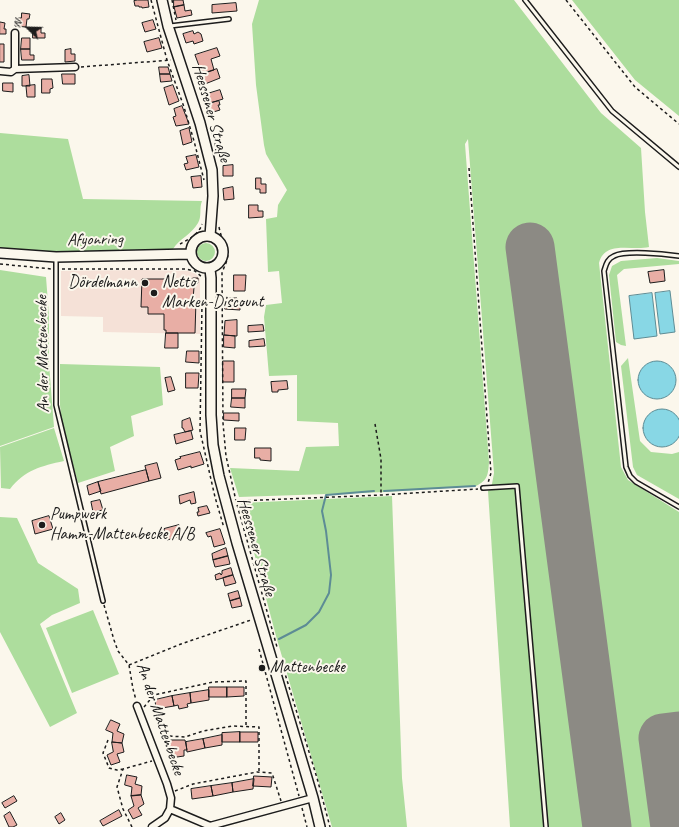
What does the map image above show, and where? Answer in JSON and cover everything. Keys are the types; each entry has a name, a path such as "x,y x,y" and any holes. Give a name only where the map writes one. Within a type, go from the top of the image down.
{"main road":[{"name":"Heessener Straße","path":"162,0 172,26 178,59 200,123 212,170 213,196 210,236"},
{"path":"205,236 210,236 219,242 223,252 220,263 210,269 199,267 195,264 190,254 192,244 196,240 205,236"},
{"name":"Afyonring","path":"0,253 56,257 190,254"},
{"name":"Heessener Straße","path":"210,269 211,415 213,445 219,476 231,502 237,543 313,798 320,827"}],"street":[{"path":"15,33 15,69"},
{"path":"0,71 11,72 15,69 75,67"},
{"name":"An der Mattenbecke","path":"138,708 170,793 170,809"},
{"path":"152,827 164,818 170,809 206,825 213,826 313,798"}],"lane":[{"path":"525,0 612,111 679,167"},
{"path":"172,26 229,19"},
{"path":"679,256 622,254 613,256 607,262 604,271 626,467 630,476 636,482 679,507"},
{"name":"An der Mattenbecke","path":"56,257 56,405 103,601"},
{"path":"76,488 80,486"},
{"path":"483,488 517,486 546,827"}],"path":[{"path":"151,0 167,60 194,141 204,181"},
{"path":"172,0 172,26"},
{"path":"566,0 635,87 679,124"},
{"path":"75,67 178,59"},
{"path":"208,120 215,142 217,157"},
{"path":"231,502 381,495 483,488 489,483 491,473 469,168"},
{"path":"220,221 219,228 228,250 226,264 222,272 223,423 231,502 278,649"},
{"path":"180,244 188,240 199,230 203,222"},
{"path":"0,264 56,269 185,269 195,271 203,277"},
{"path":"375,424 381,459 381,495"},
{"name":"An der Mattenbecke","path":"103,601 118,651 129,665 132,689 138,708"},
{"path":"129,665 181,644 259,617"},
{"path":"282,664 317,778 330,827"},
{"path":"138,708 154,695 213,682 246,681 246,726"},
{"path":"164,738 168,736 185,737 203,731 232,726 259,727 259,772"},
{"path":"108,740 103,753 109,768 117,770 158,760"},
{"path":"123,769 117,787 123,809 132,827"},
{"path":"170,793 193,784 259,772 272,773 283,806"}],"shaded area":[{"path":"61,271 188,271 196,274 200,279 200,334 103,332 103,317 61,316"}],"green space":[{"path":"259,0 514,0 601,113 641,148 649,247 613,249 607,251 602,256 599,263 621,467 628,480 679,512 679,827 510,827 488,491 492,484 494,473 468,139 465,144 489,462 487,477 483,482 476,486 386,492 239,497 230,468 299,471 306,447 339,446 338,423 297,421 297,375 269,376 264,317 266,305 282,303 279,271 268,272 266,219 277,217 278,205 287,190 266,154 264,145 256,85 252,24"},
{"path":"572,0 679,0 679,116 635,80"},
{"path":"0,133 68,139 83,199 202,201 199,221 173,249 38,252 0,250"},
{"path":"206,243 212,246 215,252 212,258 206,261 200,258 197,252 200,246"},
{"path":"657,258 679,261 679,264 624,269 617,275 626,346 621,345 616,342 609,275 612,266 621,261"},
{"path":"0,270 46,277 49,316 49,364 54,427 0,446"},
{"path":"628,358 640,441 651,452 672,454 679,452 679,499 637,475 633,467 621,366"},
{"path":"60,364 160,367 163,405 131,416 134,436 110,447 115,471 78,483 62,426 60,405"},
{"path":"54,428 64,461 48,465 28,473 10,489 1,488 0,447"},
{"path":"392,496 402,778 407,827 332,827 276,636 241,503"},
{"path":"0,517 17,518 38,563 78,589 80,603 52,615 40,624 77,713 50,727 0,632"},
{"path":"93,610 119,674 72,693 46,628"}],"water":[{"path":"670,291 675,332 660,334 655,293"},
{"path":"652,293 657,336 634,339 629,296"},
{"path":"653,361 661,361 671,366 675,373 675,387 671,394 661,399 653,399 643,394 641,391 638,384 638,376 643,366 646,364"},
{"path":"658,409 666,409 676,414 680,421 680,435 676,442 666,447 658,447 648,442 646,439 643,432 643,424 648,414 651,412"}],"building":[{"path":"148,0 149,7 142,8 135,6 134,1"},
{"path":"174,0 183,0 184,5 174,7"},
{"path":"236,3 237,11 212,13 212,5"},
{"path":"184,5 185,11 191,10 192,15 177,18 174,7"},
{"path":"22,13 30,14 29,19 27,19 26,27 15,26 16,18 21,18"},
{"path":"153,20 156,29 145,32 142,23"},
{"path":"0,22 5,23 4,29 6,29 6,34 0,34"},
{"path":"33,28 41,28 41,33 45,33 45,38 33,38"},
{"path":"193,31 194,34 198,32 201,34 203,41 194,44 193,41 186,43 183,34"},
{"path":"22,38 30,38 30,49 21,49"},
{"path":"159,38 162,48 147,52 144,42"},
{"path":"0,44 4,44 4,62 0,62"},
{"path":"217,48 220,56 211,59 214,70 202,74 195,55"},
{"path":"21,49 30,49 30,55 34,55 34,60 22,60"},
{"path":"71,49 71,54 75,54 75,61 65,62 65,50"},
{"path":"159,67 168,67 170,74 160,74"},
{"path":"217,69 220,78 205,84 202,74"},
{"path":"62,74 75,74 75,84 63,84"},
{"path":"160,74 170,74 172,81 161,82"},
{"path":"29,75 30,86 22,86 22,76"},
{"path":"42,79 52,79 53,88 50,89 50,93 42,93"},
{"path":"3,83 13,83 13,92 3,91"},
{"path":"35,85 35,97 27,97 26,86"},
{"path":"173,85 179,101 169,105 164,88"},
{"path":"220,90 223,99 207,104 204,95"},
{"path":"219,101 220,105 218,105 220,110 210,113 207,104"},
{"path":"182,106 189,124 176,126 173,117 176,116 174,109"},
{"path":"189,128 192,142 183,145 180,131"},
{"path":"196,155 199,167 186,170 184,164 188,163 186,157"},
{"path":"233,165 233,176 223,176 223,166"},
{"path":"201,176 202,187 193,188 191,177"},
{"path":"256,178 261,178 261,184 266,184 266,193 260,193 260,189 256,189"},
{"path":"233,187 234,199 224,200 223,189"},
{"path":"249,205 258,205 258,211 263,211 263,217 249,218"},
{"path":"664,270 665,281 650,283 648,272"},
{"path":"234,275 246,275 245,291 234,291"},
{"path":"193,278 198,278 198,283 194,287 193,300 196,300 195,333 166,333 166,330 164,330 164,314 148,314 148,307 141,307 142,279 176,279 176,282 189,282"},
{"path":"226,298 237,298 237,301 240,301 240,310 225,309"},
{"path":"237,320 237,336 224,335 225,321"},
{"path":"263,325 264,331 248,332 248,326"},
{"path":"166,333 178,333 178,348 165,348"},
{"path":"224,335 235,336 235,348 224,347"},
{"path":"264,339 265,346 249,347 249,341"},
{"path":"187,351 199,351 199,363 186,362"},
{"path":"223,361 234,361 234,382 223,382"},
{"path":"186,373 199,373 198,388 186,388"},
{"path":"171,377 175,390 168,392 165,378"},
{"path":"287,381 288,389 272,392 271,382"},
{"path":"232,389 246,389 245,398 232,398"},
{"path":"232,398 245,398 245,408 231,407"},
{"path":"224,413 239,413 239,421 224,420"},
{"path":"190,418 193,430 185,432 182,428 182,421"},
{"path":"235,428 246,428 245,440 235,440"},
{"path":"191,431 193,439 176,444 174,435"},
{"path":"255,448 271,448 271,461 255,458"},
{"path":"200,452 204,464 178,470 175,460 181,458 180,457"},
{"path":"157,463 161,478 149,481 145,466"},
{"path":"146,470 149,481 101,494 98,482"},
{"path":"98,482 101,491 89,495 87,486"},
{"path":"194,492 196,503 191,504 190,500 180,504 179,496"},
{"path":"100,500 103,510 93,512 91,502"},
{"path":"207,506 210,513 198,516 198,508"},
{"name":"Pumpwerk Hamm-Mattenbecke A/B","path":"49,516 53,529 35,534 32,521"},
{"path":"179,525 182,536 167,540 164,529"},
{"path":"220,529 225,544 214,547 211,536 208,537 206,533"},
{"path":"226,548 228,556 213,560 212,554"},
{"path":"228,556 230,564 215,567 213,560"},
{"path":"231,568 233,575 216,580 215,575 220,573 221,575 222,571"},
{"path":"233,575 236,583 225,586 223,578"},
{"path":"238,591 240,598 230,601 228,594"},
{"path":"240,598 242,606 232,608 230,601"},
{"path":"209,687 227,687 227,697 209,697"},
{"path":"227,687 244,687 244,696 227,697"},
{"path":"209,690 209,700 191,703 190,693"},
{"path":"190,693 191,703 187,704 188,707 179,709 178,705 174,706 172,696"},
{"path":"172,696 174,706 156,709 155,700"},
{"path":"111,720 120,724 117,731 124,734 122,743 112,742 113,733 106,730"},
{"path":"240,732 240,742 222,742 222,733"},
{"path":"240,732 258,732 258,742 240,742"},
{"path":"222,735 222,745 205,748 203,739"},
{"path":"203,739 205,748 187,752 186,742"},
{"path":"168,740 185,740 187,750 184,750 184,756 177,757 169,755 169,750 166,750"},
{"path":"112,742 122,743 124,752 117,754 120,762 111,765 107,755 113,752"},
{"path":"127,775 137,777 135,784 142,786 141,795 131,796 132,787 125,785"},
{"path":"254,776 272,777 271,787 253,786"},
{"path":"254,779 253,789 233,792 232,783"},
{"path":"232,783 233,792 213,796 211,786"},
{"path":"211,786 213,796 192,799 191,789"},
{"path":"141,795 144,804 138,808 142,815 133,819 128,810 134,806 131,796"},
{"path":"14,796 17,801 5,808 2,803"},
{"path":"119,810 122,816 103,826 100,821"},
{"path":"10,812 17,825 13,827 9,827 4,816"},
{"path":"61,813 65,820 59,824 55,817"}],"waterway":[{"name":"Mattenbecke","path":"384,491 475,486"},
{"name":"Mattenbecke","path":"279,639 306,625 319,612 329,593 331,575 322,511 326,495 374,491"}],"runway":[{"path":"530,247 607,827"},
{"path":"675,827 663,738 679,736"}],"place":[{"name":"Dördelmann","path":"145,283"},
{"name":"Netto Marken-Discount","path":"154,293"},
{"name":"Pumpwerk Hamm-Mattenbecke A/B","path":"42,525"},
{"name":"Mattenbecke","path":"262,668"}]}
